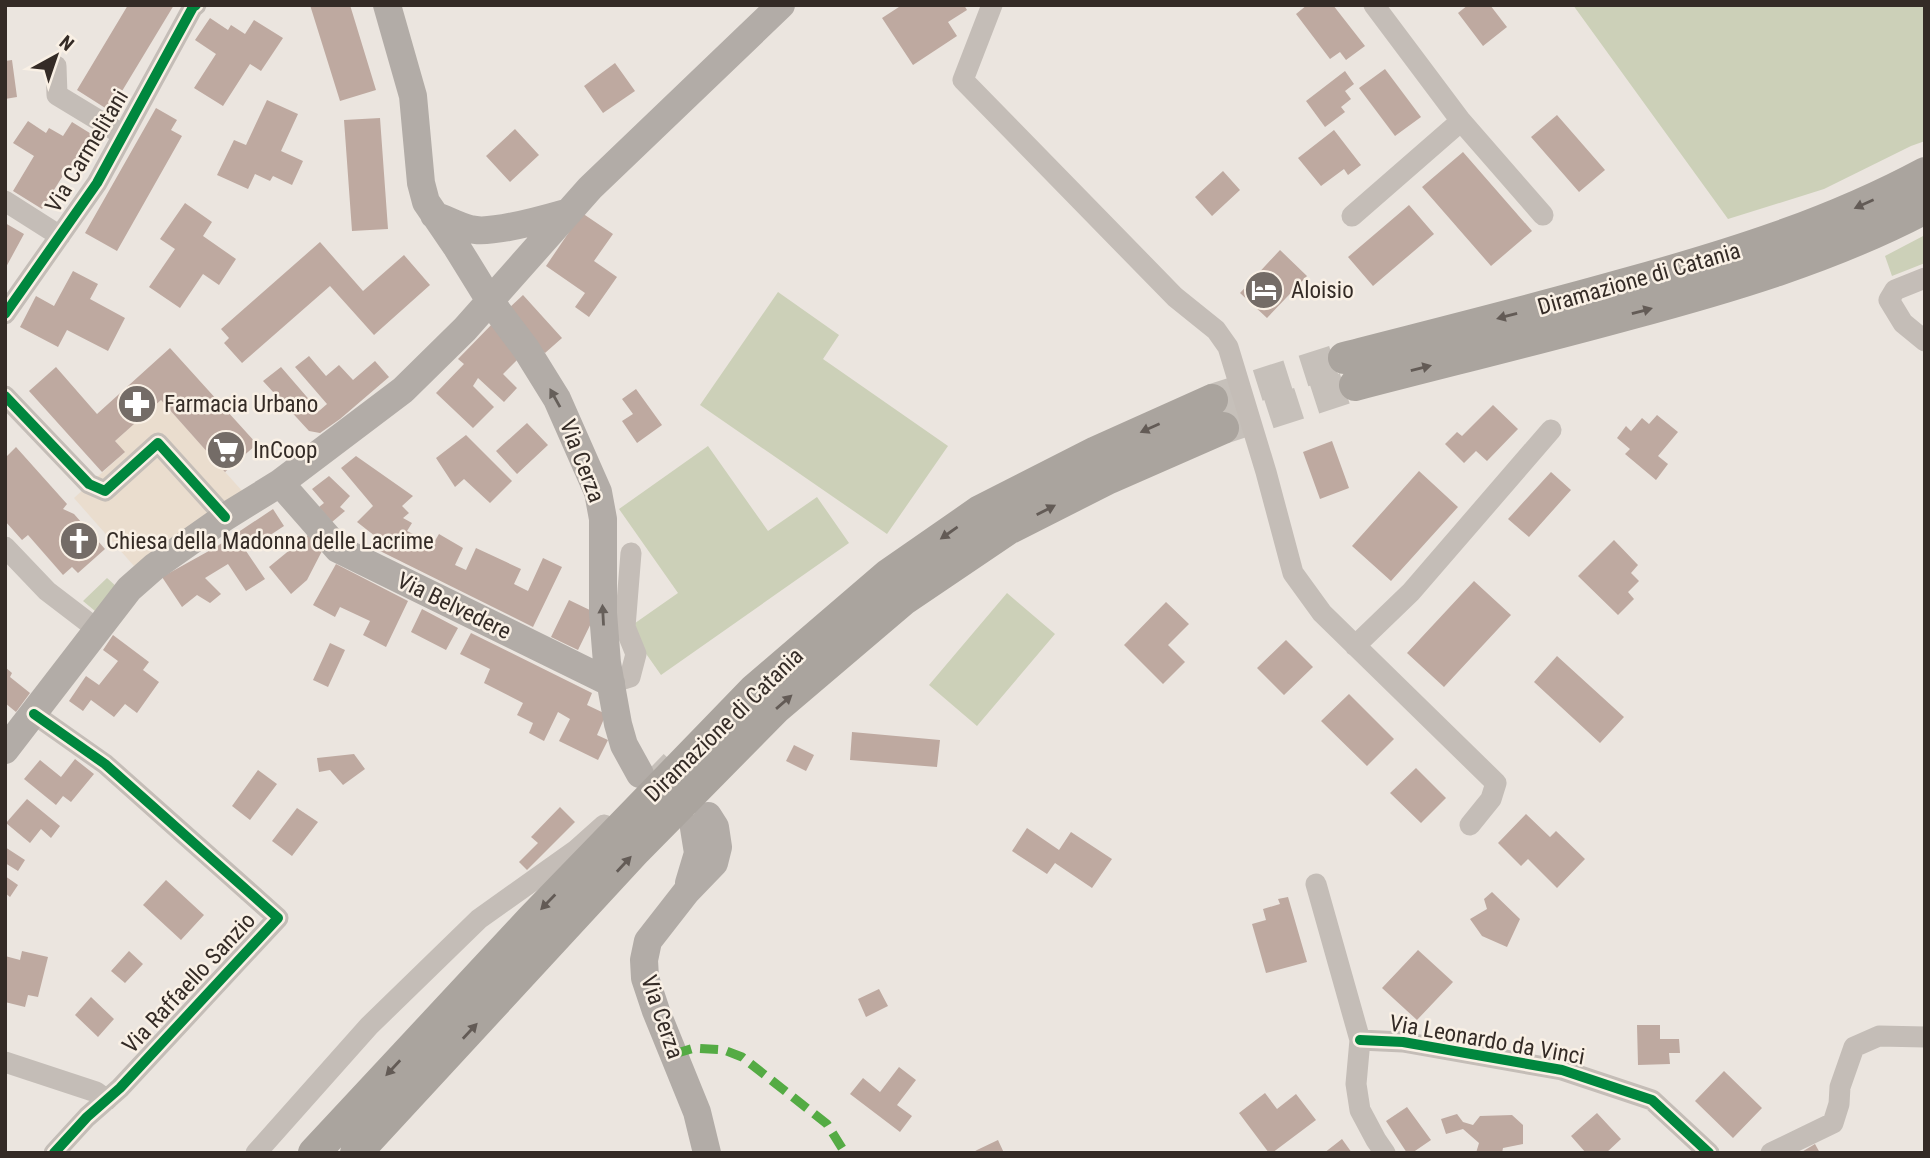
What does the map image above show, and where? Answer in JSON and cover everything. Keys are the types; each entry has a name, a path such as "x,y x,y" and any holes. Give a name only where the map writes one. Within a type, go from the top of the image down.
{"highway":[{"name":"Diramazione di Catania","path":"1925,173 1882,196 1772,241 1592,293 1350,371 1698,296 1847,244 1925,208"},
{"name":"Diramazione di Catania","path":"314,1153 531,919 754,690 888,575 980,512 1096,452 1218,414 1109,478 1009,529 903,600 767,718 636,850 356,1153"}],"main road":[{"name":"Via Cerza","path":"387,5 413,96 421,183 426,202 490,302 526,349 556,399 598,492 603,519 603,613 607,663 624,745 647,769"},
{"path":"5,750 129,589 153,567 279,483 403,390 466,328 590,188 781,5"},
{"path":"434,215 471,230 482,231 538,221 569,212"},
{"path":"482,231 504,246 515,274"},
{"path":"456,246 474,257 515,274"},
{"name":"Via Belvedere","path":"279,483 338,549 611,683"},
{"name":"Via Cerza","path":"701,822 698,853 687,891 648,941 644,960 649,989 697,1112 707,1153"}],"street":[{"name":"Via Carmelitani","path":"5,314 97,183 196,5"},
{"path":"992,5 963,80 1175,297 1216,330 1228,347 1293,573 1322,613 1496,783 1491,799 1470,825"},
{"path":"1374,5 1461,121 1543,215"},
{"path":"56,66 57,94 123,135"},
{"path":"1352,216 1461,121"},
{"path":"5,201 60,236"},
{"path":"1925,278 1895,290 1889,300 1903,323 1925,341"},
{"path":"5,396 89,484 105,491 158,443 225,517"},
{"path":"1355,646 1411,592 1551,430"},
{"path":"5,547 41,585 98,631"},
{"path":"611,683 630,677 636,654 625,627 631,553"},
{"path":"256,1153 369,1026 479,919 576,850 754,690"},
{"name":"Via Raffaello Sanzio","path":"34,714 105,764 278,918 54,1153"},
{"path":"1316,884 1360,1040"},
{"path":"1771,1153 1833,1123 1839,1104 1840,1087 1854,1047 1880,1036 1925,1037"},
{"name":"Via Leonardo da Vinci","path":"1385,1153 1360,1110 1356,1084 1360,1040 1403,1042 1562,1070 1652,1100 1709,1153"},
{"path":"5,1062 96,1092 107,1100"}],"green space":[{"path":"1573,5 1925,5 1925,141 1824,189 1728,219"},
{"path":"1925,235 1925,263 1892,276 1885,256"},
{"path":"778,292 839,335 823,359 948,446 887,534 700,405"},
{"path":"708,446 768,531 817,497 849,543 661,675 628,628 678,593 619,509"},
{"path":"107,578 117,587 95,611 83,601"},
{"path":"1007,593 1055,634 977,726 929,685"}],"shaded area":[{"path":"161,400 251,501 134,566 74,498 124,453 115,441"}],"building":[{"path":"128,5 174,5 110,111 77,90"},
{"path":"310,5 350,5 376,90 340,101"},
{"path":"902,5 964,5 967,10 948,22 957,36 913,65 882,18"},
{"path":"1307,5 1333,5 1365,46 1346,60 1340,52 1330,59 1296,14"},
{"path":"1468,5 1490,5 1507,27 1483,46 1458,13"},
{"path":"210,18 228,30 231,25 245,34 254,20 283,38 261,71 250,64 223,106 194,88 216,54 195,40"},
{"path":"12,60 17,97 5,99 5,61"},
{"path":"615,63 635,91 603,113 584,86"},
{"path":"1385,69 1421,117 1395,136 1359,88"},
{"path":"1345,71 1354,84 1345,91 1351,99 1341,107 1345,112 1325,127 1306,101"},
{"path":"267,100 298,114 281,151 303,161 292,185 273,176 270,181 255,174 248,189 217,175 234,140 246,145"},
{"path":"156,108 177,120 171,130 182,136 117,251 85,233"},
{"path":"1557,115 1605,170 1579,192 1531,137"},
{"path":"380,118 388,229 352,231 344,120"},
{"path":"28,121 46,133 49,128 63,136 72,122 101,140 80,173 69,166 42,209 13,191 34,156 13,143"},
{"path":"515,129 539,155 510,182 486,156"},
{"path":"1334,130 1361,165 1348,175 1344,169 1321,186 1298,158"},
{"path":"1463,152 1532,231 1491,266 1422,187"},
{"path":"1223,171 1240,190 1212,216 1195,197"},
{"path":"185,203 212,222 203,236 236,259 219,285 203,274 180,308 149,287 175,249 160,239"},
{"path":"1409,205 1434,234 1373,286 1348,257"},
{"path":"582,213 613,234 594,261 617,277 589,317 575,307 585,293 546,266"},
{"path":"5,223 24,234 5,269"},
{"path":"320,242 363,291 404,255 430,285 374,335 330,286 242,363 224,343 229,338 221,329"},
{"path":"1280,250 1307,276 1267,318 1240,293"},
{"path":"73,271 98,284 90,299 125,318 108,351 67,330 58,347 20,327 36,296 54,306"},
{"path":"523,295 562,338 545,353 506,311"},
{"path":"494,322 521,356 503,374 517,388 504,402 478,378 473,386 494,407 473,428 436,393 464,364 458,359"},
{"path":"170,348 257,444 225,472 161,400 115,441 125,452 102,472 29,391 56,367 97,414"},
{"path":"309,356 326,376 339,365 353,380 375,361 389,377 320,433 309,431 263,381 281,367 319,411 327,404 295,367"},
{"path":"636,389 662,425 637,443 622,421 633,414 622,399"},
{"path":"1493,405 1518,429 1487,461 1476,451 1464,463 1445,444 1457,432 1462,436"},
{"path":"1657,415 1678,432 1658,456 1668,464 1656,480 1625,454 1630,449 1617,438 1626,426 1631,431 1642,418 1649,424"},
{"path":"527,423 548,445 517,474 496,451"},
{"path":"466,435 512,481 490,503 464,479 455,487 436,458"},
{"path":"1332,441 1349,488 1320,499 1303,452"},
{"path":"16,447 67,504 63,509 74,514 105,549 78,573 72,567 63,575 28,535 22,540 5,521 5,458"},
{"path":"356,456 413,496 402,506 409,513 403,518 412,523 407,531 433,544 439,534 463,548 455,565 466,570 476,548 521,569 514,584 528,591 543,558 562,567 533,627 378,550 384,543 357,522 373,506 341,468"},
{"path":"1419,471 1458,507 1391,581 1352,546"},
{"path":"1551,472 1571,490 1529,537 1508,519"},
{"path":"329,476 350,496 340,507 345,511 332,522 319,507 324,503 312,489"},
{"path":"273,509 284,526 246,551 265,579 246,591 228,564 205,578 221,594 210,603 197,595 182,607 162,577 216,547"},
{"path":"308,535 322,551 307,580 291,594 269,567"},
{"path":"1614,540 1638,565 1631,573 1639,581 1628,592 1634,599 1618,615 1578,576"},
{"path":"336,564 408,601 386,647 363,635 370,621 340,607 335,617 313,605"},
{"path":"1474,581 1511,615 1444,687 1407,653"},
{"path":"569,600 596,613 578,650 551,637"},
{"path":"1166,602 1189,624 1168,645 1185,662 1163,684 1124,645"},
{"path":"422,609 458,628 446,650 411,632"},
{"path":"471,633 592,693 587,705 606,714 597,735 608,740 598,760 559,741 570,719 558,712 544,741 529,733 533,723 517,715 523,703 484,683 490,669 460,654"},
{"path":"113,635 149,662 143,670 159,682 137,713 125,704 114,717 91,700 83,711 69,701 86,676 99,685 118,661 103,650"},
{"path":"1286,640 1313,667 1284,695 1257,668"},
{"path":"330,643 345,650 328,687 313,680"},
{"path":"1557,656 1624,717 1600,743 1534,682"},
{"path":"5,667 12,673 10,677 30,693 16,712 5,703"},
{"path":"1349,694 1394,739 1367,766 1321,721"},
{"path":"852,732 940,740 937,767 850,760"},
{"path":"794,745 814,755 806,771 786,761"},
{"path":"354,754 365,769 343,785 330,770 319,772 317,758"},
{"path":"75,759 94,774 71,802 63,796 56,805 24,779 40,760 61,777"},
{"path":"1416,768 1446,798 1421,823 1390,793"},
{"path":"258,770 277,784 250,820 232,806"},
{"path":"27,799 60,826 51,838 41,829 30,843 6,823"},
{"path":"560,807 575,822 527,870 519,862 538,843 531,837"},
{"path":"297,808 318,822 292,856 272,841"},
{"path":"1526,814 1550,837 1556,831 1585,859 1557,888 1528,859 1521,866 1498,843"},
{"path":"1027,828 1059,850 1071,832 1112,859 1092,888 1055,863 1047,874 1012,851"},
{"path":"5,847 25,860 18,871 5,863"},
{"path":"5,876 18,885 10,897 5,893"},
{"path":"166,880 204,915 181,940 143,905"},
{"path":"1492,892 1520,919 1507,947 1482,936 1470,919 1487,909 1484,899"},
{"path":"1288,897 1307,962 1266,973 1252,924 1266,920 1263,909 1280,904 1278,899"},
{"path":"1418,950 1453,982 1417,1020 1382,988"},
{"path":"22,951 48,957 38,997 28,995 25,1007 5,1002 5,956 20,960"},
{"path":"129,951 143,964 125,983 111,971"},
{"path":"879,989 888,1006 866,1017 858,999"},
{"path":"91,997 114,1019 98,1037 75,1015"},
{"path":"1637,1025 1660,1025 1660,1039 1679,1039 1680,1053 1669,1053 1670,1064 1638,1065"},
{"path":"899,1067 916,1080 897,1105 912,1116 900,1132 850,1094 863,1078 880,1092"},
{"path":"1724,1071 1762,1108 1733,1138 1695,1101"},
{"path":"1265,1093 1277,1109 1296,1094 1316,1120 1272,1153 1269,1153 1239,1113"},
{"path":"1407,1107 1431,1140 1412,1153 1407,1153 1386,1121"},
{"path":"1597,1113 1621,1139 1606,1153 1586,1153 1571,1136"},
{"path":"1457,1114 1463,1122 1473,1125 1480,1116 1512,1115 1523,1125 1523,1144 1503,1148 1502,1153 1476,1153 1479,1143 1463,1129 1446,1134 1441,1119"},
{"path":"1342,1139 1352,1153 1324,1153"},
{"path":"998,1140 1004,1153 972,1153 977,1150"},
{"path":"1815,1144 1820,1153 1800,1153"}],"tunnel":[{"path":"1212,400 1344,358"},
{"path":"1223,428 1355,385"},
{"path":"654,764 685,794"}],"marked path":[{"path":"674,1054 694,1048 724,1050 742,1057 827,1124 845,1153"}],"cycle path":[{"path":"5,314 97,183 196,5"},
{"path":"5,396 89,484 105,491 158,443 225,517"},
{"path":"34,714 105,764 278,918 120,1088 87,1117 54,1153"},
{"path":"1360,1040 1403,1042 1562,1070 1652,1100 1709,1153"}],"place":[{"name":"Aloisio","path":"1264,290"},
{"name":"Farmacia Urbano","path":"137,404"},
{"name":"InCoop","path":"226,450"},
{"name":"Chiesa della Madonna delle Lacrime","path":"79,541"}]}
